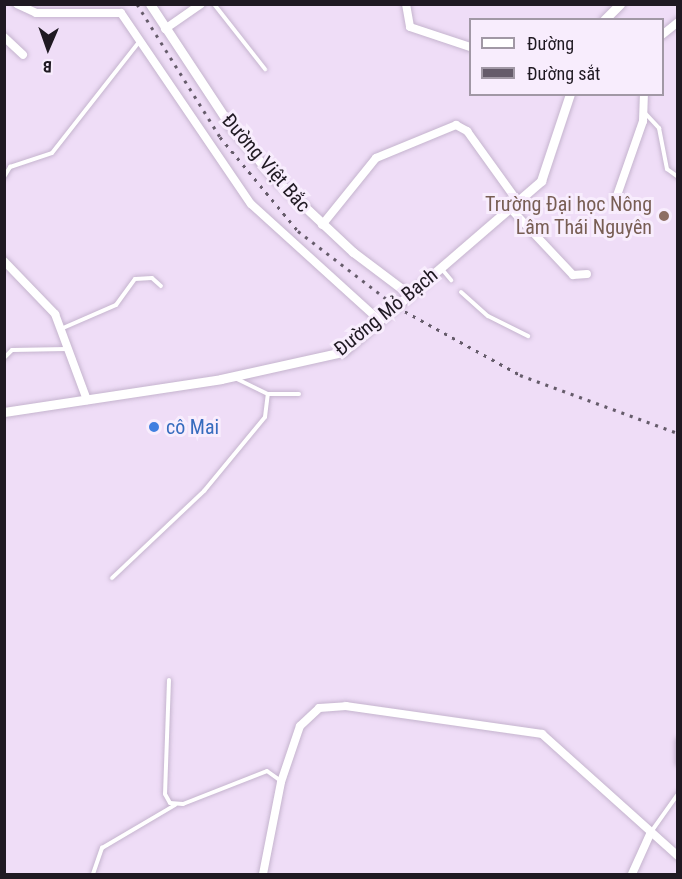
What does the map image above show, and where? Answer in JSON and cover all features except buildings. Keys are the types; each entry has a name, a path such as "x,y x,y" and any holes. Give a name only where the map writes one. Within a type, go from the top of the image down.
{"street":[{"path":"16,4 36,13 121,13"},
{"path":"116,4 139,42 251,204 380,321"},
{"name":"Đường Việt Bắc","path":"150,4 231,127 322,225 410,295"},
{"path":"165,29 201,4"},
{"path":"406,4 410,27 469,46"},
{"path":"606,18 617,5"},
{"path":"664,34 678,22"},
{"path":"4,37 23,55"},
{"name":"Đường Mỏ Bạch","path":"4,412 233,377 333,357 380,321 514,205 544,176 569,96"},
{"path":"614,204 644,113 644,96"},
{"path":"322,225 376,158 456,125 467,131 514,205 573,274 587,274"},
{"path":"4,261 44,298 63,328 87,400"},
{"path":"263,874 281,782 309,714 346,706 542,734 678,856"},
{"path":"632,874 651,832"}],"lane":[{"path":"214,4 265,69"},
{"path":"4,177 10,167 52,153 139,42"},
{"path":"644,113 659,128 667,169 678,177"},
{"path":"441,268 451,280"},
{"path":"63,328 117,304 135,279 152,278 161,286"},
{"path":"461,292 488,316 528,336"},
{"path":"4,358 12,350 44,353 70,348"},
{"path":"233,377 268,394 299,394"},
{"path":"112,578 204,491 265,417 268,394"},
{"path":"169,680 165,794 176,805"},
{"path":"678,740 678,764"},
{"path":"93,874 102,848 176,805 257,772 274,773 281,782"},
{"path":"651,832 678,794"}],"railway":[{"path":"137,4 220,137 298,231 397,307 520,375 678,433"}],"place":[{"name":"Trường Đại học Nông Lâm Thái Nguyên","path":"664,216"},
{"name":"cô Mai","path":"154,427"}]}
